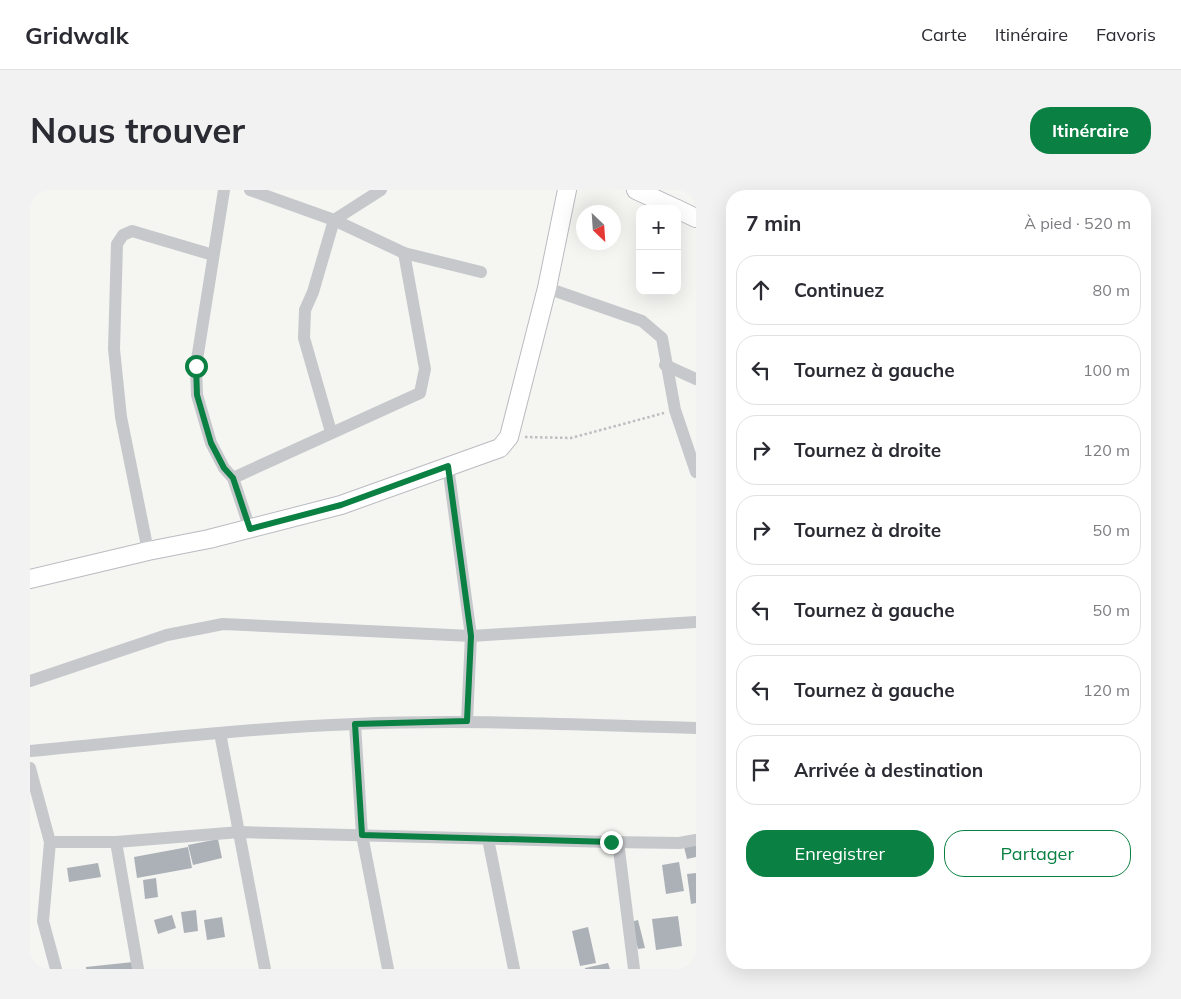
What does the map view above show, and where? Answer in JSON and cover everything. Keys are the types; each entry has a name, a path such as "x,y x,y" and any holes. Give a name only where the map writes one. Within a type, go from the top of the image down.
{"main road":[{"path":"30,579 250,529 341,505 500,448 508,437 546,288 567,190"},
{"path":"636,190 668,205"},
{"path":"681,211 696,218"}],"street":[{"path":"224,190 196,366 197,395 211,443 224,468 233,478 250,529"},
{"path":"250,190 334,220 404,253 481,272"},
{"path":"331,432 304,338 305,310 313,292 334,220 380,190"},
{"path":"148,551 121,417 114,349 117,244 123,235 132,231 213,255"},
{"path":"233,478 420,393 426,369 404,253"},
{"path":"546,288 642,321 662,338 665,365 675,410 696,472"},
{"path":"665,365 696,379"},
{"path":"448,466 471,636 467,721"},
{"path":"30,681 167,634 223,624 471,636 696,622"},
{"path":"30,751 220,733 355,724 467,721 696,728"},
{"path":"355,724 362,835 388,969"},
{"path":"220,733 265,969"},
{"path":"30,768 50,842 43,921 56,969"},
{"path":"50,842 116,842 240,832 618,842 679,843 696,840"},
{"path":"488,839 514,969"},
{"path":"116,842 138,969"},
{"path":"618,842 634,969"},
{"path":"30,924 43,921"}],"path":[{"path":"508,437 571,438 675,410"}],"building":[{"path":"218,839 222,858 193,865 188,845"},
{"path":"696,840 696,857 687,859 683,843"},
{"path":"188,847 192,868 137,878 134,857"},
{"path":"679,862 684,891 666,894 662,865"},
{"path":"98,863 101,877 69,882 67,868"},
{"path":"696,873 696,903 691,904 687,874"},
{"path":"156,878 158,897 145,899 143,880"},
{"path":"196,910 198,931 184,933 181,912"},
{"path":"172,915 176,928 158,934 154,920"},
{"path":"678,916 682,946 656,950 652,919"},
{"path":"222,917 225,937 207,940 204,920"},
{"path":"638,920 645,948 638,949 631,922"},
{"path":"588,927 596,963 580,966 572,931"},
{"path":"133,962 134,969 86,969 86,967"},
{"path":"608,963 610,969 585,969 585,968"}],"route":[{"path":"196,366 197,395 211,443 224,468 233,478 250,529 341,505 448,466 471,636 467,721 355,724 362,835 611,842"}]}
